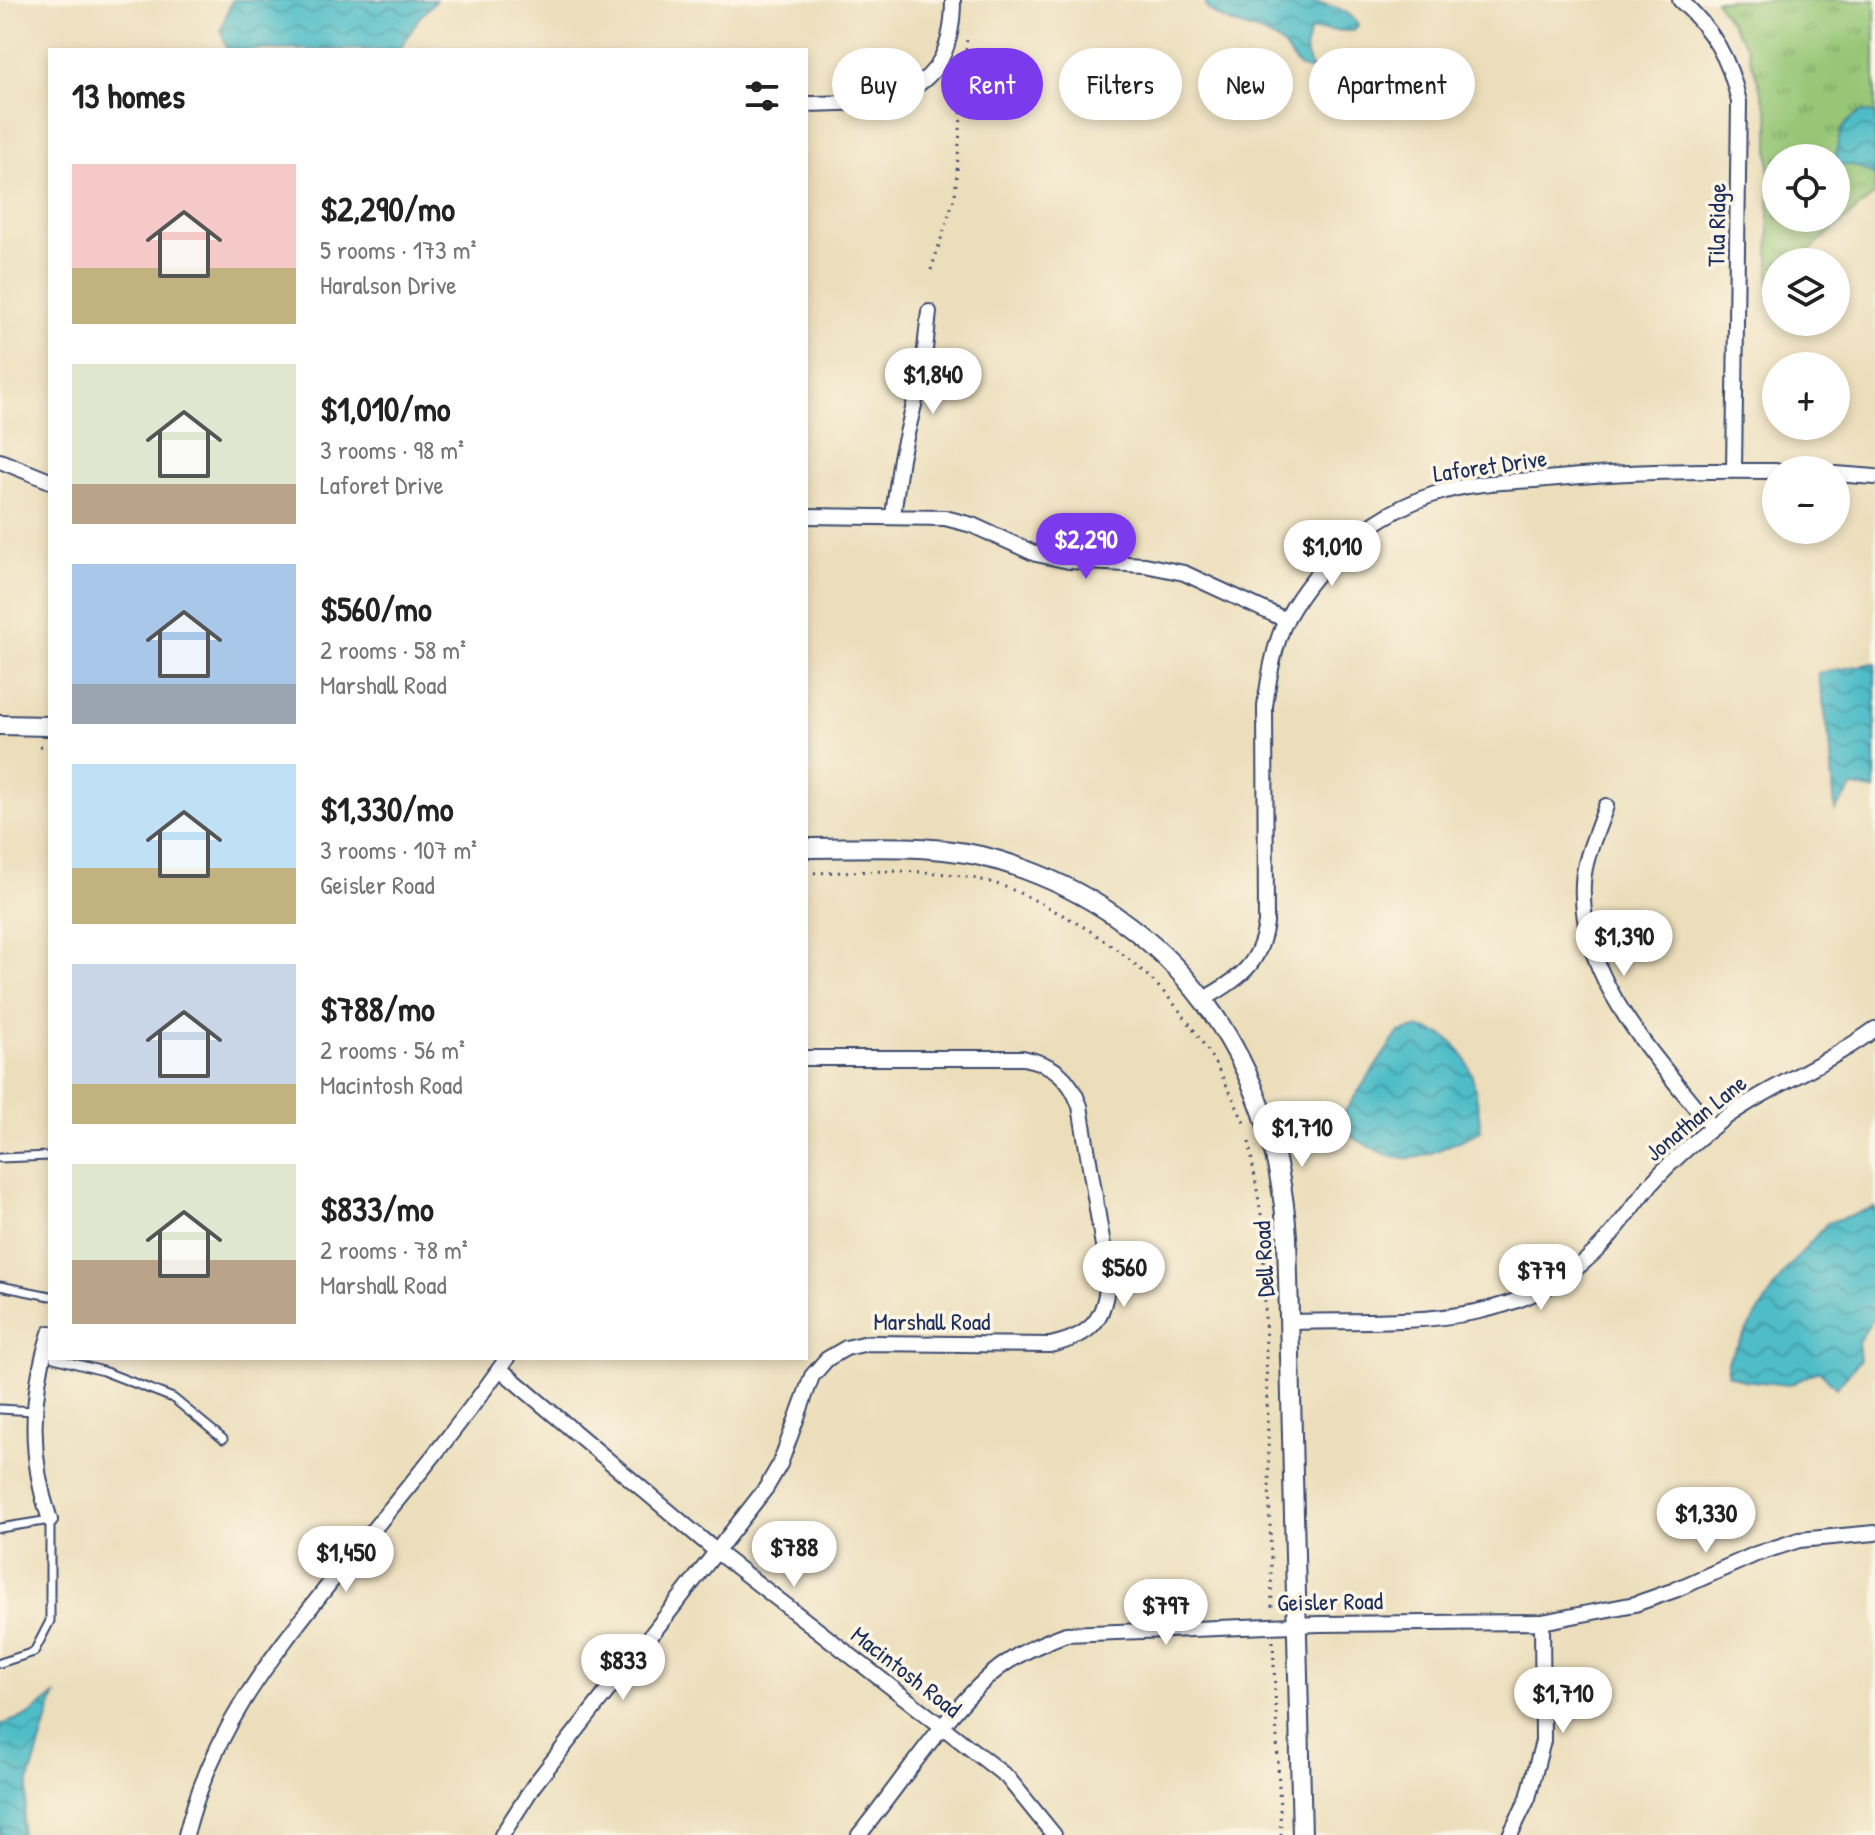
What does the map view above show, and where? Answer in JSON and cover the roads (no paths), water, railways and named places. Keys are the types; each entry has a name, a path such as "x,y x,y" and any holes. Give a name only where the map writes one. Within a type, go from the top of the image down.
{"street":[{"path":"808,104 868,103 897,97 920,83 940,61 952,36 953,0"},
{"name":"Tila Ridge","path":"1680,0 1704,22 1721,48 1732,72 1739,102 1734,470"},
{"path":"893,515 901,458 923,368 929,312"},
{"path":"0,461 48,480"},
{"name":"Laforet Drive","path":"1204,999 1250,966 1262,948 1266,923 1265,706 1270,670 1286,620 1331,560 1363,531 1399,509 1439,493 1588,475 1762,471"},
{"path":"1850,475 1875,477"},
{"path":"808,516 945,518 972,525 1036,554 1069,561 1145,565 1184,573 1286,620"},
{"path":"0,717 9,724 48,726"},
{"path":"1606,806 1583,879 1583,918 1592,952 1606,985 1626,1016 1712,1128"},
{"name":"Dell Road","path":"808,848 895,848 998,860 1089,899 1170,962 1204,999 1253,1082 1270,1125 1285,1202 1292,1322 1302,1835"},
{"name":"Jonathan Lane","path":"1292,1322 1439,1319 1495,1309 1547,1288 1594,1253 1653,1182 1712,1128 1767,1090 1875,1029"},
{"name":"Marshall Road","path":"502,1835 534,1785 766,1488 785,1452 812,1376 827,1359 846,1348 868,1343 1050,1345 1074,1339 1095,1323 1107,1301 1108,1276 1080,1106 1073,1088 1061,1072 1042,1062 1023,1058 808,1058"},
{"path":"48,1360 34,1411 33,1448 38,1485 50,1520"},
{"path":"186,1835 202,1778 253,1682 503,1364"},
{"name":"Macintosh Road","path":"503,1364 717,1552 1007,1777 1054,1835"},
{"name":"Geisler Road","path":"859,1835 978,1686 1004,1664 1035,1645 1066,1634 1298,1624 1542,1622 1635,1604 1756,1554 1799,1540 1875,1533"},
{"path":"1510,1835 1528,1798 1543,1741 1542,1622"}],"lane":[{"path":"0,1158 48,1156"},
{"path":"0,1286 48,1296"},
{"path":"61,1360 103,1371 173,1398 223,1439"},
{"path":"0,1409 34,1411"},
{"path":"0,1528 50,1520 50,1621 34,1652 0,1663"}],"water":[{"path":"232,0 436,0 418,19 401,48 226,48 221,30"},
{"path":"1206,0 1300,0 1325,4 1348,14 1358,25 1354,31 1311,30 1305,49 1309,70 1293,59 1293,48 1285,48 1271,37 1222,19 1206,7"},
{"path":"1861,112 1875,114 1875,176 1850,165 1850,144 1838,144 1843,129"},
{"path":"1875,663 1875,790 1853,787 1835,810 1830,741 1818,673"},
{"path":"1417,1028 1436,1032 1450,1040 1460,1051 1473,1080 1481,1131 1423,1156 1397,1157 1340,1130 1339,1120 1399,1032"},
{"path":"1875,1207 1875,1315 1858,1342 1860,1360 1836,1388 1819,1370 1790,1385 1743,1380 1727,1374 1727,1361 1786,1270 1827,1223"},
{"path":"55,1695 29,1781 21,1835 0,1835 0,1725 29,1715"}]}
